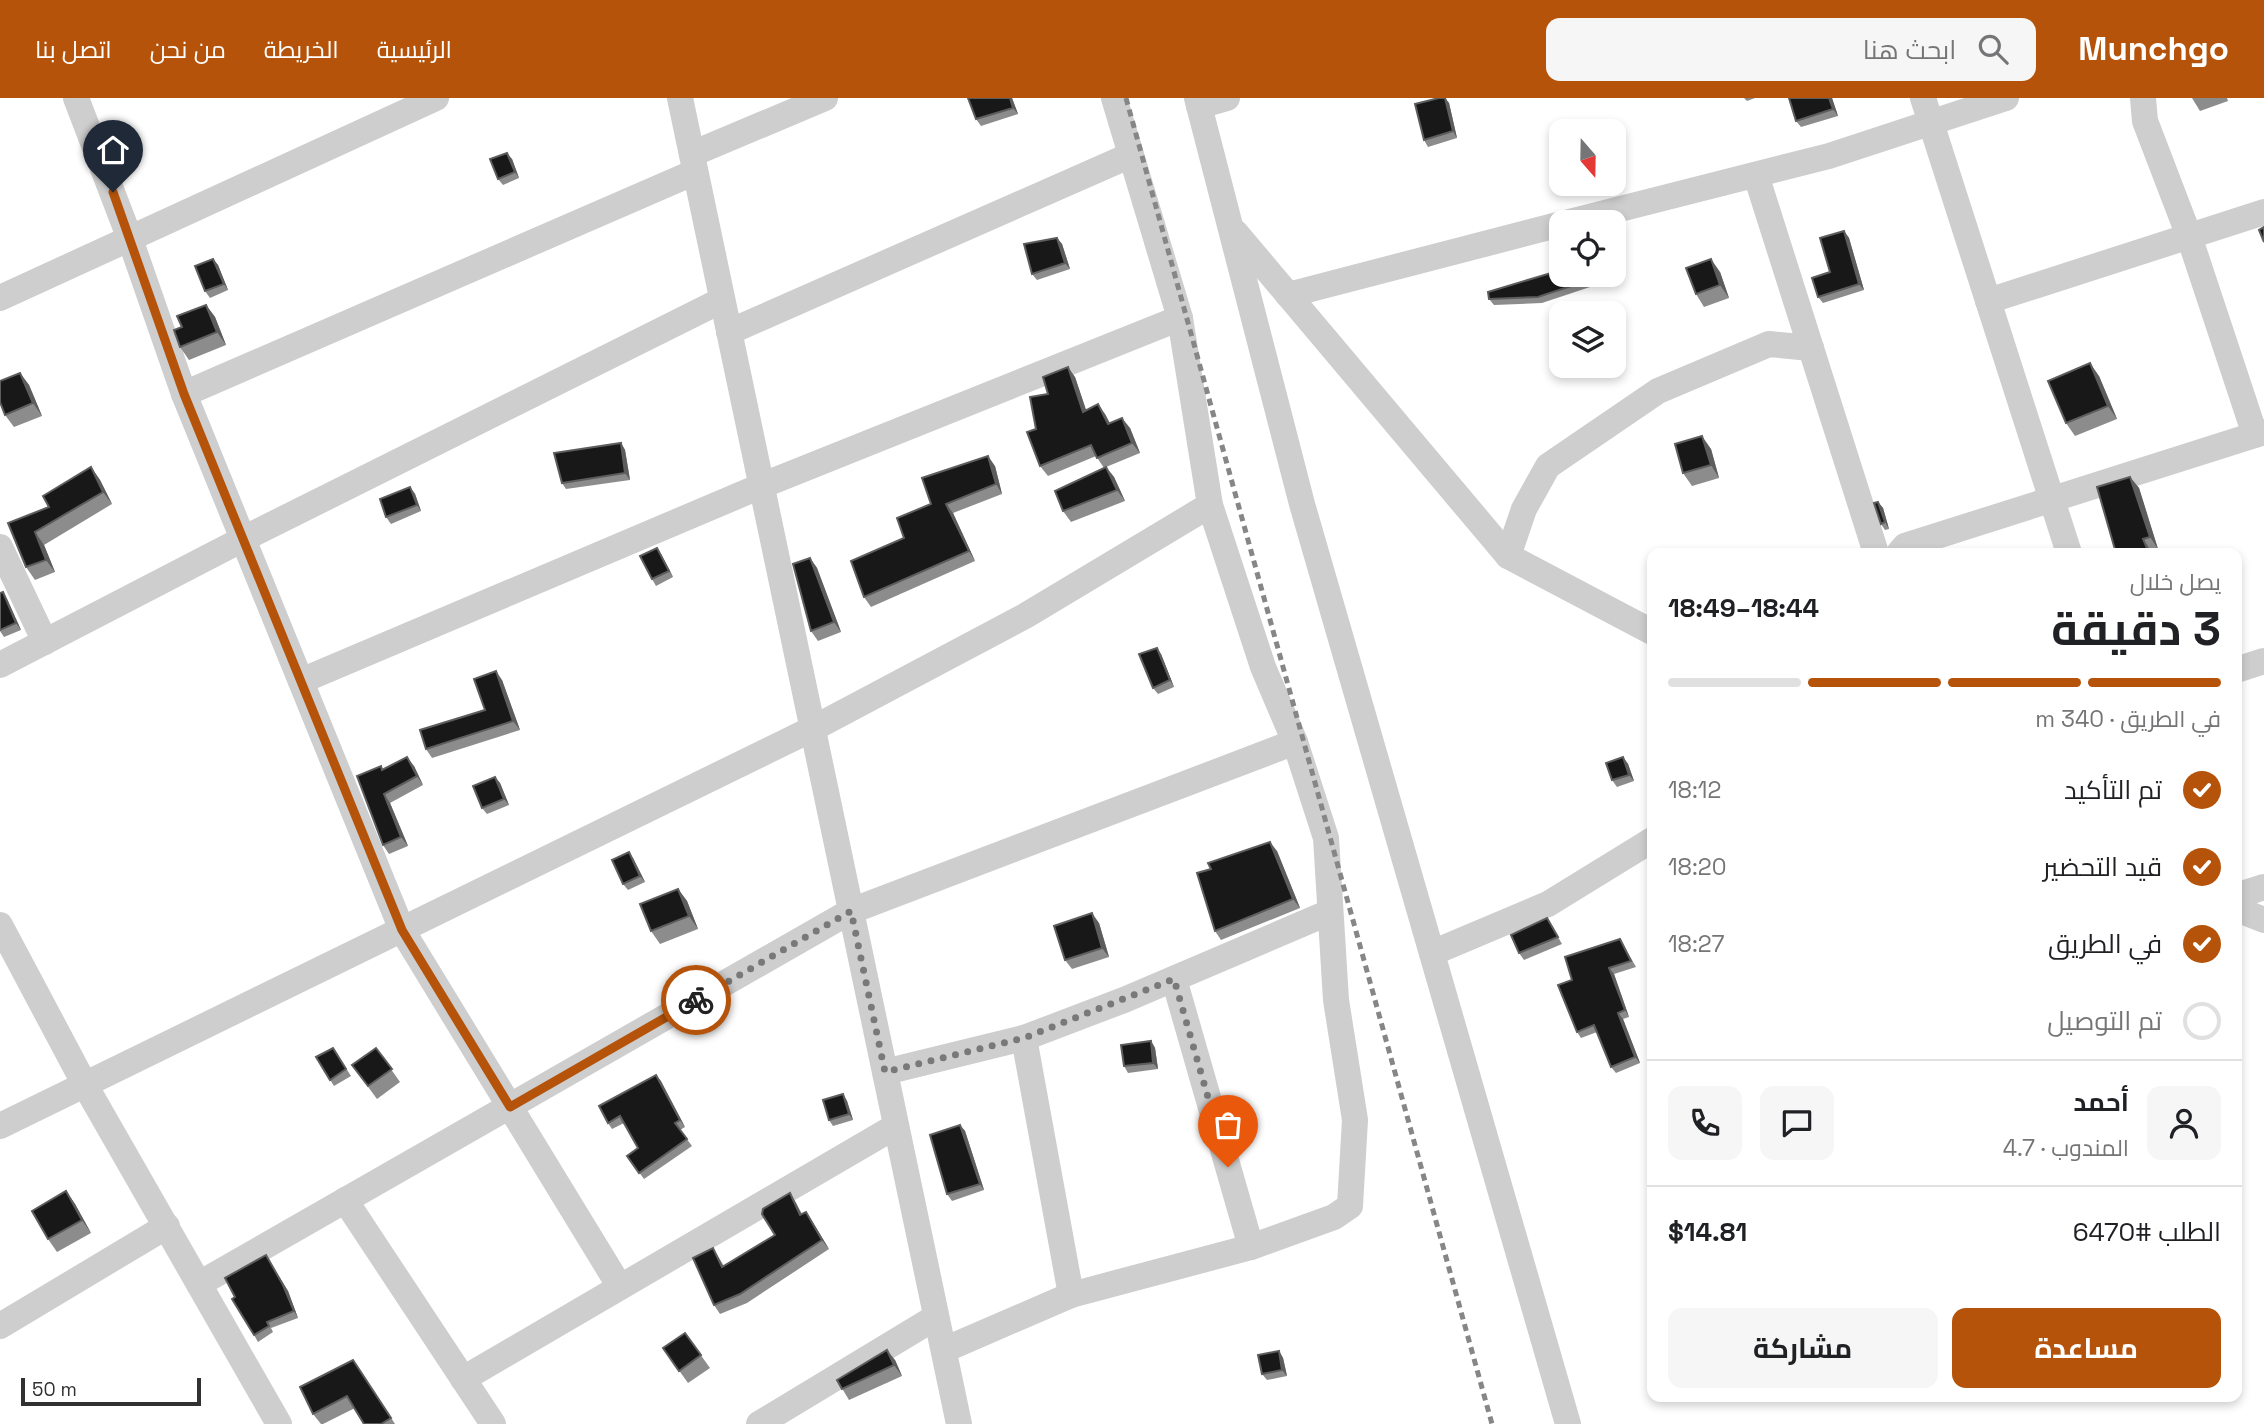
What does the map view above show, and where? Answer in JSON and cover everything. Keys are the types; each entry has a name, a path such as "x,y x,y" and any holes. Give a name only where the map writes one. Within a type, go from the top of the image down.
{"street":[{"path":"76,98 130,239 184,394 402,930 620,1287"},
{"path":"0,298 436,98"},
{"path":"680,98 959,1424"},
{"path":"184,394 693,163 825,98"},
{"path":"944,1350 1071,1295 1251,1247 1334,1217 1350,1206 1355,1120 1336,1000 1326,838 1295,742 1263,667 1210,505 1180,318 1114,98"},
{"path":"1227,98 1198,102 1303,504 1568,1424"},
{"path":"1617,210 1829,156 1927,110 2006,98"},
{"path":"1903,548 1905,545 2259,434 2145,121 2143,98"},
{"path":"1927,110 2067,548"},
{"path":"729,332 1131,155"},
{"path":"1756,175 1874,548"},
{"path":"1988,301 2264,212"},
{"path":"1230,227 1508,556 1647,629"},
{"path":"1288,295 1549,227"},
{"path":"0,665 243,539 722,300"},
{"path":"301,681 761,486 1180,318"},
{"path":"1508,556 1524,509 1548,466 1658,391 1769,344 1811,348"},
{"path":"0,1126 814,729 1025,616 1210,505"},
{"path":"0,547 45,642"},
{"path":"2242,668 2264,661"},
{"path":"199,1284 851,911 1295,742"},
{"path":"1432,953 1548,904 1647,843"},
{"path":"2242,894 2264,887"},
{"path":"2242,911 2264,920"},
{"path":"885,1072 1024,1038 1174,979 1330,912"},
{"path":"0,925 85,1085 199,1284 268,1420"},
{"path":"1174,979 1251,1247"},
{"path":"1024,1038 1071,1295"},
{"path":"463,1379 896,1125"},
{"path":"345,1200 493,1424"},
{"path":"0,1326 167,1226"},
{"path":"759,1424 936,1317"}],"building":[{"path":"968,98 1010,98 1013,108 976,119"},
{"path":"1445,98 1453,131 1424,140 1415,104"},
{"path":"1789,98 1829,98 1833,109 1796,121"},
{"path":"507,153 515,172 498,179 490,159"},
{"path":"2264,227 2264,242 2259,230"},
{"path":"1844,231 1859,284 1818,297 1812,278 1830,272 1820,238"},
{"path":"1057,238 1065,263 1032,274 1024,244"},
{"path":"213,259 224,284 205,291 195,266"},
{"path":"1711,259 1720,285 1696,294 1686,268"},
{"path":"1549,274 1549,287 1568,287 1538,297 1489,299 1488,292"},
{"path":"206,305 217,332 180,347 174,330 182,327 177,316"},
{"path":"2090,363 2108,406 2066,423 2048,381"},
{"path":"1068,367 1083,412 1098,404 1108,424 1122,418 1132,443 1097,458 1091,445 1040,466 1027,432 1036,429 1030,397 1048,394 1043,377"},
{"path":"20,373 33,403 5,415 0,402 0,381"},
{"path":"1702,436 1711,465 1683,473 1675,444"},
{"path":"621,443 625,473 562,483 554,453"},
{"path":"988,456 996,484 946,504 969,551 864,597 851,561 904,538 897,518 931,504 922,478"},
{"path":"91,467 103,492 35,532 46,560 26,567 8,523 49,507 43,496"},
{"path":"1106,467 1117,490 1063,511 1055,491"},
{"path":"2130,477 2150,537 2143,539 2147,548 2115,548 2097,487"},
{"path":"410,487 417,505 386,517 380,499"},
{"path":"1878,502 1885,522 1881,524 1874,503"},
{"path":"657,548 669,571 652,579 640,556"},
{"path":"810,558 834,622 811,631 793,564"},
{"path":"3,592 16,623 0,630 0,593"},
{"path":"1157,648 1170,680 1153,688 1139,654"},
{"path":"496,671 513,721 426,749 420,730 485,710 474,679"},
{"path":"407,757 417,776 384,794 401,837 383,845 357,776 381,766 382,770"},
{"path":"1623,757 1629,775 1612,780 1606,763"},
{"path":"495,777 504,799 482,808 473,786"},
{"path":"1270,842 1293,899 1215,931 1197,873 1211,869 1208,863"},
{"path":"629,852 640,876 623,884 612,860"},
{"path":"678,889 689,916 651,931 640,904"},
{"path":"1092,913 1102,948 1065,960 1054,926"},
{"path":"1547,918 1558,937 1519,953 1511,935"},
{"path":"1620,939 1631,961 1609,968 1625,1010 1618,1013 1635,1057 1611,1067 1594,1025 1577,1032 1558,985 1572,980 1565,957"},
{"path":"1151,1041 1153,1063 1124,1066 1121,1045"},
{"path":"333,1048 346,1069 330,1080 316,1057"},
{"path":"376,1048 392,1069 368,1086 352,1065"},
{"path":"656,1075 680,1120 675,1123 687,1139 639,1173 627,1156 638,1148 620,1116 608,1123 599,1106"},
{"path":"843,1094 849,1114 829,1120 823,1100"},
{"path":"960,1125 980,1184 947,1194 930,1135"},
{"path":"66,1191 82,1220 48,1239 32,1211"},
{"path":"790,1193 800,1215 806,1212 822,1240 740,1294 714,1305 693,1258 713,1248 722,1267 775,1235 762,1214 763,1209"},
{"path":"266,1255 294,1311 267,1322 269,1326 254,1335 232,1299 235,1297 225,1278"},
{"path":"685,1333 701,1355 679,1371 663,1348"},
{"path":"887,1350 894,1365 842,1389 837,1380"},
{"path":"1279,1351 1282,1370 1262,1374 1258,1355"},
{"path":"353,1360 391,1418 381,1424 364,1424 347,1396 313,1414 300,1387"}],"railway":[{"path":"1126,98 1492,1424"}],"way so far":[{"path":"696,1000 851,911 885,1072 1024,1038 1174,979 1228,1167"}],"route":[{"path":"113,192 184,394 402,930 510,1107 696,1000"}]}
